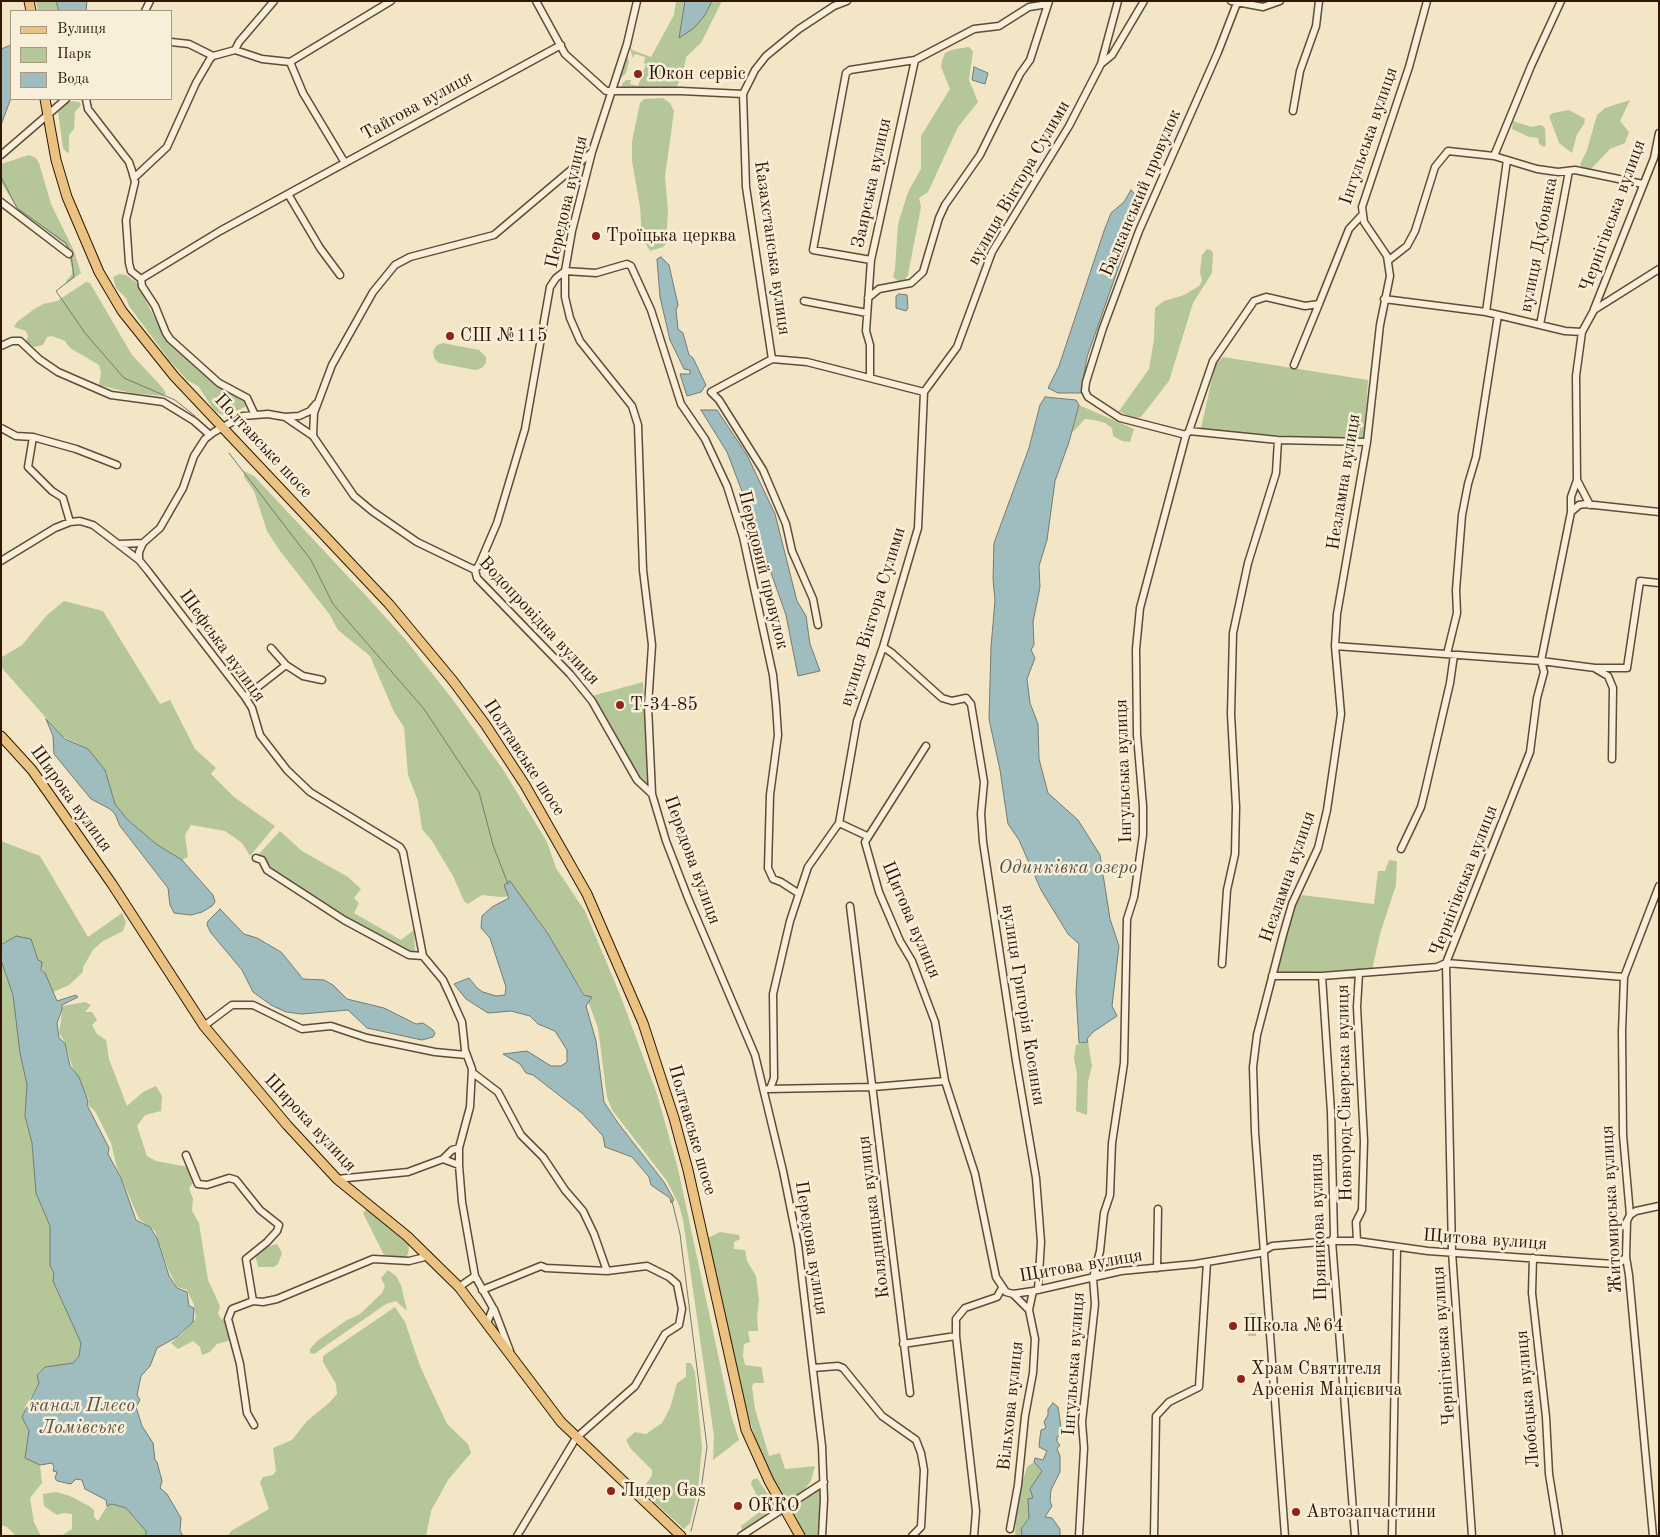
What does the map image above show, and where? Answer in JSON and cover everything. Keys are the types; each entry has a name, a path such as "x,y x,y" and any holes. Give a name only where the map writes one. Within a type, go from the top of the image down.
{"main road":[{"name":"Полтавське шосе","path":"45,100 56,160 67,196 80,232 109,291 148,346 389,604 453,681 485,724 525,786 587,894 621,971 660,1073 688,1170 746,1430 756,1455 800,1536"},
{"name":"Широка вулиця","path":"1,736 32,770 47,791 127,907 204,1026 287,1125 337,1179 429,1256 459,1287 561,1422 679,1535"}],"street":[{"path":"235,50 239,42 274,1"},
{"path":"134,178 166,147 196,83 213,56 235,50 262,59 290,62 391,1"},
{"path":"536,1 565,54 606,91 743,94"},
{"name":"Передова вулиця","path":"637,1 627,44 592,152 565,271 565,297 576,334 584,348 632,406 638,425 643,570 651,630 648,706 652,794 666,841 688,898 746,1032 767,1089 798,1245 824,1482 822,1536"},
{"name":"Казахстанська вулиця","path":"772,359 746,187 743,94 755,70 766,56 834,4 847,1"},
{"name":"вулиця Віктора Сулими","path":"767,1089 774,1078 773,994 798,893 808,867 839,823 857,721 883,648 918,528 924,392 958,346 992,252 1069,126 1101,64 1118,1"},
{"name":"вулиця Віктора Сулими","path":"1101,64 1112,55 1144,1"},
{"path":"1234,2 1263,7 1280,1"},
{"path":"1292,111 1300,71 1316,26 1319,1"},
{"name":"Інгульська вулиця","path":"1294,366 1349,229 1362,215 1364,198 1409,67 1427,1"},
{"path":"1494,156 1561,1"},
{"path":"871,260 813,250 846,73 850,70 915,60 974,29 998,26 1029,7 1049,2"},
{"path":"868,298 879,289 911,283 923,272 939,218 950,198 980,155 1020,74 1030,60 1049,2"},
{"name":"Балканський провулок","path":"1188,433 1120,418 1088,397 1086,382 1139,231 1218,52 1234,2"},
{"path":"172,42 190,44 213,56"},
{"name":"Тайгова вулиця","path":"141,279 220,231 560,45"},
{"name":"Заярська вулиця","path":"870,377 870,345 866,330 871,260 915,60"},
{"path":"290,62 303,93 345,162"},
{"path":"1,155 65,100"},
{"path":"86,100 87,107 95,120 129,162 134,178 126,220 131,271 141,279 142,286 155,306 166,334 170,339 219,383 247,398 254,413"},
{"name":"Чернігівська вулиця","path":"1472,1536 1452,1252 1446,962 1530,752 1537,698 1544,672 1542,661 1571,512 1571,496 1577,480 1576,376 1582,332 1594,310 1644,184 1654,158 1659,133"},
{"path":"1362,215 1364,222 1389,260 1408,246 1415,231 1433,174 1444,153 1452,150 1494,156 1537,170 1575,170 1644,184"},
{"path":"313,436 314,413 332,365 382,279 395,265 410,257 494,235 592,152"},
{"path":"1486,312 1507,160"},
{"path":"129,162 138,165 148,165"},
{"name":"вулиця Дубовика","path":"1540,325 1568,171"},
{"path":"288,194 320,248 340,275"},
{"path":"1,202 69,254"},
{"name":"Незламна вулиця","path":"1285,1536 1255,1132 1253,1067 1257,1035 1292,904 1318,848 1327,810 1341,714 1335,646 1338,607 1367,442 1384,298 1390,276 1389,260"},
{"name":"Передовий провулок","path":"565,271 596,273 627,264 631,266 651,310 681,404 705,438 727,486 742,537 773,675 778,735 770,795 772,800 768,868 773,879 798,893"},
{"name":"Чернігівська вулиця","path":"1594,310 1659,269"},
{"path":"475,570 479,565 497,523 525,430 550,288 556,278 565,271"},
{"name":"Інгульська вулиця","path":"1079,1536 1084,1456 1082,1422 1095,1304 1094,1278 1100,1251 1104,1213 1110,1195 1112,1143 1124,1063 1127,919 1134,898 1143,835 1136,709 1136,649 1140,608 1188,433 1213,361 1254,301 1266,297 1297,304 1319,304"},
{"path":"1384,298 1486,312 1565,331 1582,332"},
{"path":"804,301 867,313"},
{"path":"1401,849 1421,807 1450,683 1450,654 1458,613 1456,590 1462,515 1476,457 1498,315"},
{"path":"1,346 12,341 20,341 39,359 58,372 111,395 163,402 194,421 210,435"},
{"name":"Казахстанська вулиця","path":"818,625 813,599 792,551 786,524 762,470 719,400 711,392 772,359 807,362 924,392"},
{"name":"Водопровідна вулиця","path":"143,543 167,519 183,488 194,456 210,435 243,416 254,413 285,417 299,416 310,411 319,401"},
{"name":"Водопровідна вулиця","path":"285,417 313,436 354,496 372,511 417,542 475,570 477,578 570,674 592,701 637,780 652,794"},
{"path":"1,428 16,436 33,437 76,449 117,465"},
{"path":"1188,433 1278,440 1367,442"},
{"path":"1,561 55,528 70,522 63,498 52,491 28,467 33,437"},
{"path":"1222,964 1227,890 1235,854 1236,807 1231,714 1233,633 1248,563 1276,473 1278,440"},
{"path":"1577,480 1590,505"},
{"path":"1571,512 1580,505 1590,505 1659,512"},
{"name":"Шефська вулиця","path":"70,522 80,521 93,525 140,560 245,697 252,708 260,735 287,770 310,792 400,847 403,852 423,956 443,980 462,1022 466,1055 473,1073"},
{"path":"117,543 143,543 139,552 140,560"},
{"path":"1335,646 1542,661 1595,668 1627,668 1640,581 1659,583"},
{"path":"271,648 286,665 303,676 322,680"},
{"name":"вулиця Григорія Косинки","path":"883,648 892,653 942,698 952,701 966,698 971,704 983,774 983,842 1016,1061 1036,1178 1041,1242 1036,1291 1029,1310"},
{"path":"245,697 286,665"},
{"path":"1595,668 1608,676 1613,688 1612,759"},
{"path":"1608,676 1612,668"},
{"path":"839,823 867,836 881,820 904,776 915,766 926,746"},
{"name":"Щитова вулиця","path":"867,836 867,850 879,892 919,978 935,1022 944,1081 975,1174 996,1278 1002,1288 1013,1294 1036,1291 1121,1271 1207,1262 1265,1251 1272,1246 1332,1241 1357,1241 1452,1252 1615,1264 1626,1258"},
{"path":"256,858 262,860 267,870 344,920 409,955 423,956"},
{"name":"Житомирська вулиця","path":"1653,1536 1630,1276 1626,1258 1627,1221 1630,1215 1623,1135 1624,977 1659,886"},
{"name":"Колядницька вулиця","path":"850,906 910,1393"},
{"path":"1272,976 1322,976 1437,967 1446,962 1624,977"},
{"name":"Новгород-Сіверська вулиця","path":"1357,1241 1356,1222 1362,1210 1364,1141 1357,1007 1358,973"},
{"name":"Пряникова вулиця","path":"1322,976 1331,1130 1334,1236 1332,1241 1355,1536"},
{"path":"204,1026 232,1005 253,1005 302,1029 332,1026 367,1038 435,1052 466,1055"},
{"path":"473,1073 470,1107 459,1148 458,1165 462,1202 475,1276 493,1308 511,1356"},
{"path":"473,1073 498,1092 521,1135 544,1157 564,1190 583,1211 594,1234 607,1271"},
{"path":"767,1089 873,1087 944,1081"},
{"path":"337,1179 408,1172 443,1159 452,1150 459,1148"},
{"path":"186,1155 198,1184 207,1185 229,1178 236,1180 260,1210 279,1225 277,1232 246,1259 253,1301"},
{"path":"443,1159 458,1165"},
{"path":"1630,1215 1636,1211 1659,1206"},
{"path":"1157,1268 1158,1209"},
{"path":"1392,1536 1397,1247"},
{"path":"254,1426 247,1413 240,1364 228,1320 232,1309 253,1301 263,1302 277,1299 373,1259 409,1261 429,1256"},
{"name":"Любецька вулиця","path":"1533,1258 1532,1293 1545,1408 1549,1474 1559,1536"},
{"path":"1154,1536 1156,1416 1168,1402 1199,1387 1207,1262"},
{"path":"482,1290 540,1266 546,1268 607,1271 648,1266 677,1284 682,1315 681,1320 665,1334 635,1386 576,1438 517,1536"},
{"path":"459,1287 475,1276"},
{"path":"974,1536 976,1511 956,1336 956,1319 965,1308 997,1297 1002,1288"},
{"path":"1013,1294 1029,1310"},
{"path":"487,1323 493,1308"},
{"name":"Вільхова вулиця","path":"1010,1529 1025,1416 1033,1373 1035,1339 1029,1310"},
{"path":"904,1344 956,1336"},
{"path":"813,1368 838,1366 843,1368 882,1416 916,1440 921,1452 924,1470 921,1526 912,1536"},
{"path":"742,1536 824,1482"}],"green space":[{"path":"36,1 56,1 59,10 38,10"},
{"path":"676,1 722,1 701,43 686,57 683,74 677,86 673,88 622,89 622,84 626,80 631,80 630,84 638,86 646,64 644,63 645,57 635,54 633,58 630,44 632,50 651,57 674,15"},
{"path":"969,47 973,51 969,80 978,102 958,127 928,192 919,198 921,207 908,275 904,281 898,281 893,277 898,224 908,192 921,169 921,136 950,89 941,67 942,61 945,53"},
{"path":"627,55 629,62 626,73 620,79"},
{"path":"663,98 670,103 674,111 665,177 668,209 666,244 663,247 650,251 642,238 640,207 632,161 632,141 640,103 644,99"},
{"path":"1630,100 1620,121 1629,132 1625,143 1610,149 1588,172 1580,165 1587,150 1597,115 1605,108"},
{"path":"70,101 79,102 81,105 75,112 74,129 69,135 69,152 67,153 63,148 58,112"},
{"path":"1569,110 1585,119 1577,134 1572,153 1559,143 1549,116 1553,113"},
{"path":"1513,121 1531,127 1541,125 1545,128 1546,145 1544,147 1539,144 1538,138 1529,137 1512,129"},
{"path":"29,155 36,158 39,163 51,204 74,251 81,273 66,284 66,281 72,274 72,268 66,245 18,210 1,182 1,164"},
{"path":"1207,249 1213,253 1212,273 1193,303 1169,381 1141,417 1135,418 1126,415 1119,411 1149,369 1154,339 1155,308 1164,301 1184,295 1199,286 1202,281 1200,272 1202,255"},
{"path":"119,274 126,275 136,282 166,340 178,349 197,369 244,402 245,407 227,415 220,414 214,410 198,386 187,380 169,360 129,306 126,298 116,288 113,277"},
{"path":"86,282 90,283 132,355 166,393 163,396 131,393 99,385 101,373 99,365 70,348 65,341 52,336 47,337 43,345 34,347 26,342 28,336 26,331 14,327 17,322 33,310 43,304 57,301"},
{"path":"443,343 479,350 486,357 486,363 482,368 475,370 439,363 434,358 433,351 437,345"},
{"path":"1223,357 1368,380 1364,441 1215,431 1201,428 1215,365"},
{"path":"1079,405 1134,429 1130,442 1122,441 1113,436 1112,428 1105,423 1094,420 1085,419 1072,433"},
{"path":"244,471 254,476 369,599 405,639 453,700 504,771 547,842 556,868 585,911 619,992 657,1094 678,1169 731,1415 739,1440 713,1460 714,1436 683,1220 679,1205 667,1181 612,1110 607,1097 598,1028 587,998 538,919 518,896 482,895 468,904 464,901 453,876 432,841 422,829 418,801 408,775 404,727 394,712 370,656 338,630 330,615 280,551 267,531 254,491 244,477"},
{"path":"64,601 103,611 160,704 170,700 195,749 216,768 211,774 234,797 275,826 250,856 242,843 225,831 191,825 185,835 188,857 182,860 156,844 127,819 115,804 105,770 88,749 62,736 1,667 2,657 22,645 47,615"},
{"path":"643,682 647,783 636,775 592,696"},
{"path":"280,831 302,851 348,877 361,889 354,898 359,903 354,913 401,940 414,930 415,952 404,951 350,921 267,869 258,855"},
{"path":"1,841 40,856 88,937 122,913 126,922 123,931 103,941 93,950 83,967 83,972 69,985 53,992 31,945 6,941 1,945"},
{"path":"1389,860 1397,861 1396,885 1380,934 1372,970 1276,973 1295,905 1302,895 1374,904 1378,871 1385,871"},
{"path":"1,960 13,995 18,1023 20,1053 27,1085 25,1116 32,1143 36,1193 50,1226 50,1266 54,1273 53,1281 81,1343 79,1356 73,1363 45,1367 39,1372 37,1375 39,1383 25,1407 25,1425 29,1431 25,1458 40,1465 42,1483 30,1498 34,1522 41,1536 16,1536 7,1527 1,1525"},
{"path":"85,1002 91,1005 85,1012 92,1012 97,1020 92,1025 97,1034 106,1040 109,1059 127,1106 143,1092 156,1086 162,1096 161,1111 145,1115 137,1126 147,1156 156,1161 188,1167 194,1182 189,1188 193,1199 192,1211 199,1223 208,1280 220,1306 218,1313 221,1319 226,1320 231,1340 217,1344 210,1352 202,1355 200,1347 193,1341 178,1349 171,1343 196,1318 194,1305 187,1290 177,1287 168,1269 155,1231 139,1219 117,1168 111,1143 95,1111 88,1105 89,1100 72,1066 65,1042 59,1033 63,1006"},
{"path":"1088,1042 1092,1066 1088,1082 1087,1115 1076,1111 1077,1075 1074,1058 1076,1045"},
{"path":"367,1209 409,1245 408,1254 405,1258 384,1255 363,1213"},
{"path":"720,1232 739,1235 740,1239 734,1242 734,1249 745,1250 747,1261 756,1276 759,1300 758,1331 748,1331 750,1342 744,1344 743,1356 745,1365 761,1367 762,1369 764,1383 754,1383 752,1386 755,1409 769,1456 780,1453 785,1469 815,1466 811,1481 804,1490 791,1498 781,1496 760,1453 743,1399 708,1238"},
{"path":"277,1244 282,1253 278,1264 274,1267 258,1267 255,1255 266,1247"},
{"path":"388,1270 396,1276 401,1285 407,1311 396,1301 386,1304 314,1354 310,1353 310,1349 317,1341 347,1320 360,1314 382,1293 385,1286 381,1278"},
{"path":"395,1307 405,1322 420,1366 447,1424 468,1444 471,1453 448,1480 431,1511 426,1536 228,1536 231,1531 269,1509 260,1482 263,1477 273,1475 276,1471 273,1448 292,1440 307,1421 337,1394 336,1384 323,1362 323,1356"},
{"path":"1249,1313 1256,1313 1256,1336 1248,1336"},
{"path":"686,1363 691,1363 695,1372 702,1447 698,1490 690,1523 684,1529 641,1490 652,1476 652,1470 631,1449 626,1440 635,1432 646,1434 662,1423 670,1408 677,1383 686,1377"},
{"path":"1034,1462 1042,1471 1030,1489 1033,1499 1029,1518 1021,1529 1022,1536 1015,1536 1017,1500 1027,1467"},
{"path":"757,1478 778,1509 745,1530 742,1530 741,1526 762,1510 762,1505 751,1484 752,1480"},
{"path":"818,1490 821,1491 821,1504 817,1536 806,1536 794,1514 794,1508"},
{"path":"56,1492 70,1496 89,1506 94,1510 94,1517 98,1521 107,1506 112,1504 126,1508 146,1531 146,1536 61,1536 72,1529 72,1514 64,1513 57,1515 44,1506 43,1494"}],"water":[{"path":"56,1 87,1 86,10 59,10"},
{"path":"685,1 712,1 705,15 694,28 679,38"},
{"path":"10,45 10,100 1,125 1,49"},
{"path":"974,67 988,73 985,84 972,80"},
{"path":"1131,190 1138,198 1132,229 1087,357 1081,393 1058,393 1048,388 1059,366 1104,231 1111,213 1124,202"},
{"path":"661,257 669,265 678,305 676,310 678,329 683,333 689,355 693,358 706,385 701,392 687,396 680,374 690,374 690,370 684,369 670,340 660,297 657,259"},
{"path":"899,294 907,295 908,308 906,311 896,308 896,296"},
{"name":"Одинківка озеро","path":"1045,397 1076,400 1079,405 1069,442 1055,481 1047,540 1039,566 1040,587 1033,622 1034,645 1031,650 1035,658 1027,679 1030,703 1038,724 1039,759 1048,793 1078,820 1100,855 1110,919 1119,946 1112,1006 1117,1016 1093,1032 1087,1039 1088,1042 1079,1043 1076,992 1079,944 1068,934 1041,890 1019,840 1008,824 1000,770 989,719 991,647 995,600 993,579 994,543 1029,448 1040,405"},
{"path":"701,410 717,410 747,455 775,514 797,601 806,616 810,644 820,671 798,676 786,615 743,494 727,452"},
{"path":"46,719 65,739 88,749 105,770 115,804 127,819 156,844 182,860 213,895 215,902 212,906 202,912 191,915 174,913 170,905 168,888 120,826 115,814 110,809 91,799 54,754 53,736"},
{"path":"510,881 548,934 584,995 592,997 586,1006 596,1041 604,1102 664,1182 674,1200 671,1203 670,1198 651,1185 649,1177 632,1157 605,1147 603,1136 582,1113 533,1075 526,1073 520,1064 503,1054 527,1051 551,1066 561,1066 567,1062 567,1050 555,1031 538,1024 530,1016 511,1011 488,1013 466,999 454,984 469,978 483,992 496,996 505,995 506,987 490,938 481,928 482,916 492,907 509,898 504,885"},
{"path":"220,909 244,934 257,938 281,952 303,979 324,980 333,985 347,999 384,1008 416,1024 423,1023 433,1030 435,1033 433,1037 422,1040 367,1028 348,1010 302,1014 286,1012 271,1005 253,992 242,970 211,933 207,925 208,921"},
{"name":"канал Плесо Ломівське","path":"16,936 31,939 38,960 42,962 41,970 45,973 57,1001 76,995 78,997 62,1005 57,1023 59,1038 65,1043 70,1066 79,1077 88,1101 87,1105 109,1148 108,1154 121,1178 136,1220 150,1227 157,1238 169,1276 177,1288 187,1292 189,1306 194,1308 193,1322 177,1337 157,1348 150,1366 141,1376 137,1395 140,1400 136,1407 142,1426 153,1443 155,1460 162,1481 160,1488 167,1494 181,1518 180,1531 183,1536 146,1536 146,1531 126,1508 112,1504 107,1506 106,1500 85,1489 82,1480 76,1479 71,1484 57,1481 55,1478 57,1472 53,1471 52,1463 40,1465 25,1458 29,1431 22,1417 39,1383 37,1375 45,1367 73,1363 79,1356 81,1343 53,1281 54,1273 50,1266 50,1226 36,1193 32,1143 25,1116 27,1085 20,1053 13,995 1,960 1,945"},
{"path":"1053,1403 1058,1407 1062,1434 1057,1437 1057,1442 1060,1445 1057,1449 1060,1456 1060,1472 1051,1490 1050,1501 1052,1506 1045,1517 1052,1518 1060,1529 1060,1536 1022,1536 1021,1529 1029,1518 1028,1499 1033,1498 1030,1489 1042,1471 1034,1462 1035,1458 1043,1460 1047,1451 1039,1447 1041,1430 1046,1428 1044,1422 1048,1415 1048,1409"}],"waterway":[{"path":"1,177 17,208 66,243 70,252"},
{"path":"71,255 74,277 56,291 85,333 124,378 175,400 195,416"},
{"path":"229,453 311,560 333,604 424,709 479,792 493,845 508,884"},
{"path":"672,1201 680,1234 707,1447 701,1490 691,1531"}],"place":[{"name":"Юкон сервіс","path":"638,74"},
{"name":"Троїцька церква","path":"596,236"},
{"name":"СШ №115","path":"450,336"},
{"name":"Т-34-85","path":"620,705"},
{"name":"Школа №64","path":"1233,1326"},
{"name":"Храм Святителя Арсенія Мацієвича","path":"1241,1379"},
{"name":"Лидер Gas","path":"611,1491"},
{"name":"ОККО","path":"738,1506"},
{"name":"Автозапчастини","path":"1296,1512"}]}
